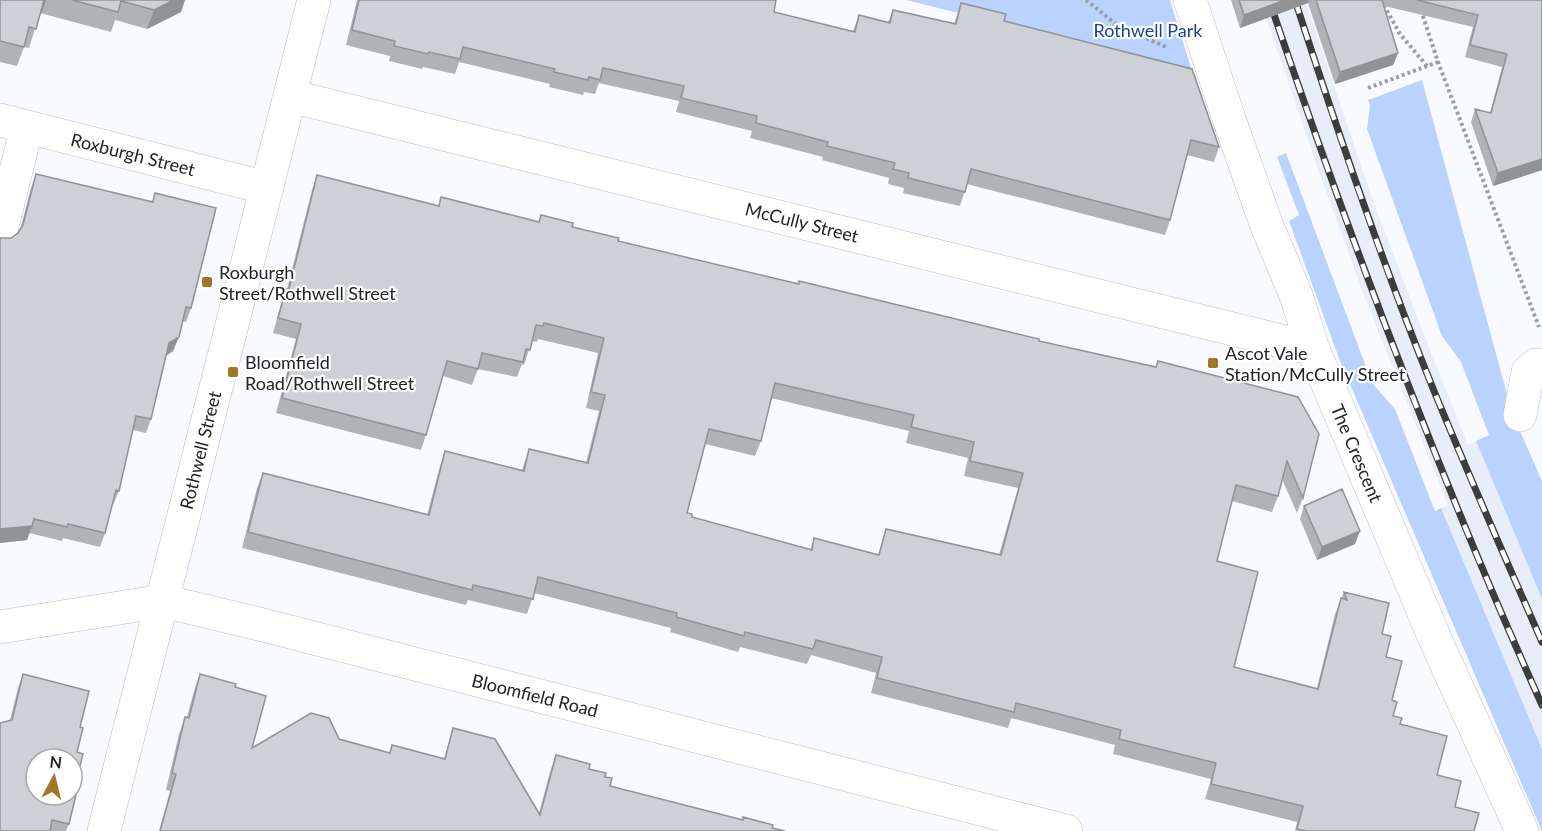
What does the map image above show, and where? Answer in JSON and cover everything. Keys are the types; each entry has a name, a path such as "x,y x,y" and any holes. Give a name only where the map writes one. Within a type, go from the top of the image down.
{"street":[{"name":"Rothwell Street","path":"104,831 314,0"},
{"name":"The Crescent","path":"1190,0 1267,226 1297,298 1314,349 1436,641 1522,831"},
{"name":"McCully Street","path":"290,96 1314,349"},
{"name":"Roxburgh Street","path":"13,123 267,188"},
{"path":"0,234 13,123"},
{"path":"1520,415 1528,372 1536,365 1542,365"},
{"name":"Bloomfield Road","path":"0,627 163,601 1066,831"}],"path":[{"path":"1086,0 1117,25 1174,50 1208,58"},
{"path":"1381,0 1400,34 1427,66"},
{"path":"1417,0 1438,62 1541,334"},
{"path":"1368,88 1438,62"}],"shaded area":[{"path":"1260,0 1305,0 1371,195 1431,353 1468,445 1476,441 1542,599 1542,749 1441,508 1448,506 1362,290"}],"green space":[{"name":"Rothwell Park","path":"906,0 1170,0 1192,71"},
{"path":"1422,80 1512,413 1542,481 1542,599 1476,441 1489,435 1461,362 1442,336 1367,129 1370,105 1368,100"},
{"path":"1286,153 1372,383 1395,409 1435,511 1441,508 1542,749 1542,831 1340,361 1289,221 1299,215 1277,157"}],"building":[{"path":"0,0 44,0 36,29 29,27 24,47 0,41"},
{"path":"72,0 174,0 154,10 121,1 118,12"},
{"path":"359,0 776,0 774,12 855,32 859,15 890,23 893,10 956,24 961,3 1006,14 1004,21 1192,69 1219,147 1191,140 1170,220 971,169 965,192 908,178 909,173 893,169 895,163 827,146 828,142 756,123 757,116 681,98 684,86 603,68 600,80 589,77 588,80 554,72 555,69 463,47 460,59 394,46 395,41 352,30"},
{"path":"1239,0 1285,0 1244,15"},
{"path":"1316,0 1382,0 1398,53 1340,72"},
{"path":"1417,0 1542,0 1542,159 1498,173 1475,109 1491,113 1507,54 1470,45 1478,15"},
{"path":"36,174 153,202 155,193 216,208 191,308 186,307 179,337 169,343 151,419 136,416 119,491 116,490 105,533 34,519 32,526 0,529 0,238 11,238 23,225"},
{"path":"317,175 439,206 441,197 539,222 541,215 573,223 572,227 619,238 618,241 799,284 799,281 1039,339 1039,341 1156,367 1158,361 1298,397 1319,434 1303,498 1287,461 1278,496 1236,485 1217,561 1258,572 1234,667 1318,689 1341,598 1347,600 1344,592 1389,603 1382,634 1391,636 1386,657 1402,661 1392,700 1397,702 1393,716 1402,718 1400,724 1447,736 1437,775 1461,781 1455,807 1479,813 1474,831 1306,831 1297,829 1303,806 1211,784 1216,763 1119,739 1121,730 1016,703 1014,712 877,678 882,657 816,640 813,649 745,632 744,636 676,617 677,613 538,577 533,599 473,585 472,590 248,532 263,473 429,515 445,451 524,471 529,449 588,463 605,395 591,392 604,338 544,323 543,326 536,325 530,350 526,349 523,362 482,353 478,369 447,361 426,435 282,398 301,324 278,318 286,289 289,289","holes":["775,383 914,415 911,427 974,442 970,461 1023,473 1001,555 886,529 879,555 814,538 812,550 692,517 692,514 687,513 709,429 761,441"]},
{"path":"1342,489 1360,531 1322,547 1304,506"},
{"path":"23,674 89,691 80,727 83,728 78,747 24,747 24,807 73,807 69,824 52,820 50,831 0,831 0,723 12,720"},
{"path":"200,674 236,684 235,687 266,696 252,748 311,713 329,718 339,739 390,753 392,745 445,759 453,728 495,739 540,815 556,755 590,764 589,769 606,773 605,777 612,778 610,786 743,820 743,817 773,825 772,828 785,831 160,831 176,774 172,773 185,717 189,718"}],"railway":[{"path":"1269,0 1331,179 1431,444 1542,705"},
{"path":"1295,0 1360,194 1413,339 1542,642"}],"place":[{"name":"Roxburgh Street/Rothwell Street","path":"207,282"},
{"name":"Ascot Vale Station/McCully Street","path":"1213,363"},
{"name":"Bloomfield Road/Rothwell Street","path":"233,372"}]}
